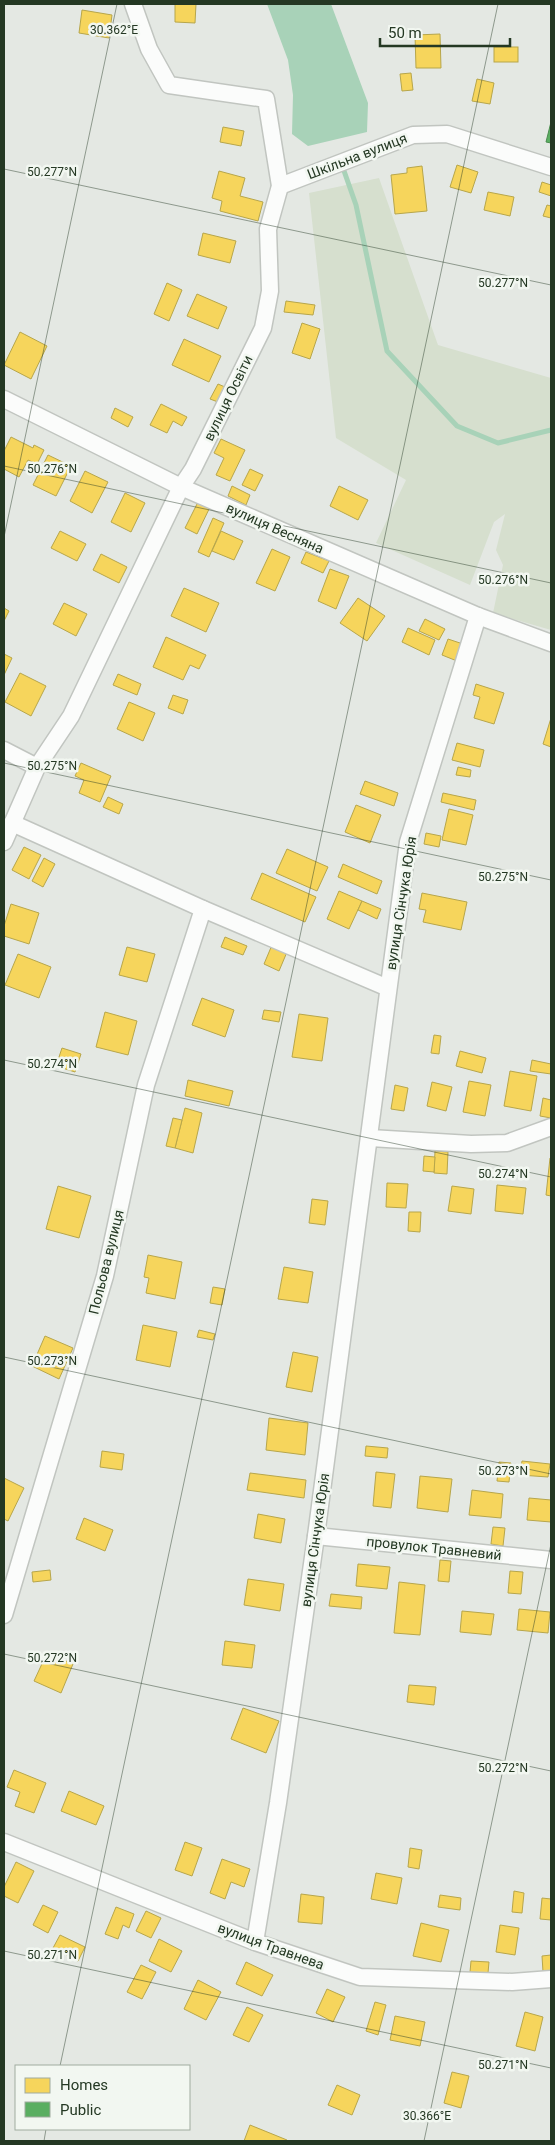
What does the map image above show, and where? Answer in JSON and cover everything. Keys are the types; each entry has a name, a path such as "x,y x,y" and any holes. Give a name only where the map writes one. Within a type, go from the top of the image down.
{"street":[{"name":"вулиця Освіти","path":"4,842 37,767 71,716 181,487 194,469 263,328 270,291 268,229 280,186 266,99 169,85 149,49 133,4"},
{"name":"Шкільна вулиця","path":"280,186 413,135 447,134 551,167"},
{"name":"вулиця Весняна","path":"4,399 181,487 478,616 551,643"},
{"name":"вулиця Сінчука Юрія","path":"255,1942 278,1803 316,1536 408,842 478,616"},
{"path":"4,750 37,767"},
{"path":"12,823 203,909 388,988"},
{"name":"Польова вулиця","path":"4,1615 105,1276 146,1085 203,909"},
{"path":"370,1138 471,1144 507,1143 551,1127"},
{"name":"провулок Травневий","path":"316,1536 551,1560"},
{"name":"вулиця Травнева","path":"4,1842 255,1942 360,1977 512,1982 551,1979"}],"shaded area":[{"path":"267,4 331,4 368,103 367,132 308,146 292,134 293,95 288,60"},
{"path":"379,178 438,345 551,378 551,630 493,613 503,565 496,550 505,514 494,522 470,585 376,543 406,480 336,438 309,193"}],"building: Homes":[{"path":"175,4 196,4 195,23 175,22"},
{"path":"82,10 112,15 109,38 79,33"},
{"path":"440,34 441,68 416,68 415,35"},
{"path":"494,47 518,47 518,62 494,62"},
{"path":"411,73 413,90 402,91 400,74"},
{"path":"477,79 494,83 490,104 472,101"},
{"path":"223,127 244,131 241,146 220,142"},
{"path":"457,165 478,172 471,193 450,187"},
{"path":"422,166 427,211 395,214 391,175 407,173 407,168"},
{"path":"219,171 245,178 240,196 263,202 258,221 220,211 222,201 212,198"},
{"path":"542,182 551,185 551,196 539,192"},
{"path":"488,192 514,197 510,216 484,210"},
{"path":"547,205 551,206 551,218 543,216"},
{"path":"203,233 236,241 230,263 198,255"},
{"path":"167,283 182,290 169,321 154,314"},
{"path":"197,294 227,307 218,329 187,316"},
{"path":"286,301 315,305 313,315 284,312"},
{"path":"302,323 320,329 310,359 292,353"},
{"path":"20,332 47,346 31,379 4,365"},
{"path":"184,339 221,356 209,382 172,365"},
{"path":"218,384 225,387 218,402 210,399"},
{"path":"161,404 187,417 182,426 173,421 167,433 150,425"},
{"path":"115,408 133,417 128,427 111,418"},
{"path":"11,437 33,448 34,445 44,450 37,464 28,460 19,477 4,469 4,451"},
{"path":"221,439 245,450 230,481 216,475 224,458 214,453"},
{"path":"48,455 71,466 56,496 33,485"},
{"path":"250,469 263,475 255,491 242,485"},
{"path":"85,471 108,482 92,513 70,501"},
{"path":"232,486 250,495 246,505 228,496"},
{"path":"339,486 368,500 358,520 330,506"},
{"path":"125,493 145,503 131,532 111,522"},
{"path":"199,500 211,505 197,534 185,528"},
{"path":"213,518 224,523 209,557 198,552"},
{"path":"60,531 86,544 77,561 51,548"},
{"path":"221,531 243,541 234,560 212,551"},
{"path":"272,549 290,557 275,591 256,583"},
{"path":"306,552 329,561 323,573 301,563"},
{"path":"101,554 127,567 119,583 93,570"},
{"path":"330,569 349,576 336,609 318,601"},
{"path":"184,588 219,603 206,632 171,616"},
{"path":"358,598 385,616 367,641 340,623"},
{"path":"64,603 87,614 76,636 53,624"},
{"path":"4,608 9,611 4,621"},
{"path":"425,619 445,629 439,640 419,631"},
{"path":"408,628 435,640 429,655 402,642"},
{"path":"166,637 206,655 199,669 190,665 183,680 153,667"},
{"path":"448,639 463,644 457,661 442,655"},
{"path":"4,654 12,658 4,675"},
{"path":"20,673 46,686 31,716 5,702"},
{"path":"118,674 141,684 137,695 113,685"},
{"path":"476,684 504,693 494,724 474,718 480,697 473,695"},
{"path":"173,695 188,700 183,714 168,708"},
{"path":"129,702 155,713 143,741 117,729"},
{"path":"551,718 551,747 543,744"},
{"path":"457,743 484,750 480,767 452,760"},
{"path":"81,763 111,776 100,802 79,793 84,780 75,776"},
{"path":"458,767 471,770 470,777 456,775"},
{"path":"365,781 398,793 394,806 360,794"},
{"path":"443,793 476,800 474,810 441,802"},
{"path":"108,797 123,804 119,814 103,807"},
{"path":"356,805 381,815 370,843 345,832"},
{"path":"449,809 473,815 466,845 442,840"},
{"path":"426,833 441,836 439,847 424,844"},
{"path":"24,847 41,855 29,879 12,870"},
{"path":"287,849 328,867 317,891 276,873"},
{"path":"44,858 55,864 43,887 32,881"},
{"path":"343,864 382,881 377,894 338,877"},
{"path":"262,873 316,897 305,922 251,899"},
{"path":"339,891 362,901 349,929 327,919"},
{"path":"422,893 467,902 461,930 423,922 426,910 419,909"},
{"path":"362,901 381,909 377,919 358,910"},
{"path":"11,904 39,913 29,944 4,936 4,926"},
{"path":"225,937 247,946 243,955 221,947"},
{"path":"272,945 287,952 279,971 264,964"},
{"path":"127,947 155,954 147,982 119,975"},
{"path":"18,954 51,967 39,998 5,985"},
{"path":"202,998 234,1010 225,1037 192,1025"},
{"path":"264,1010 281,1012 279,1022 262,1019"},
{"path":"105,1012 137,1021 128,1055 96,1047"},
{"path":"299,1014 328,1018 322,1061 292,1057"},
{"path":"434,1035 441,1036 439,1054 431,1053"},
{"path":"62,1048 81,1054 75,1072 56,1066"},
{"path":"460,1051 486,1058 482,1073 456,1066"},
{"path":"532,1060 551,1064 551,1074 530,1071"},
{"path":"510,1071 537,1076 531,1111 504,1106"},
{"path":"188,1080 233,1091 229,1106 185,1096"},
{"path":"469,1081 491,1085 485,1116 463,1112"},
{"path":"432,1082 452,1087 446,1111 427,1106"},
{"path":"395,1085 408,1088 404,1111 391,1109"},
{"path":"543,1098 551,1100 551,1118 540,1116"},
{"path":"185,1108 202,1113 193,1153 175,1148"},
{"path":"173,1118 182,1120 175,1148 166,1146"},
{"path":"435,1151 448,1152 447,1174 434,1173"},
{"path":"424,1156 435,1157 434,1172 423,1171"},
{"path":"551,1158 551,1196 546,1195"},
{"path":"387,1183 408,1184 406,1208 386,1207"},
{"path":"497,1185 526,1188 523,1214 495,1211"},
{"path":"58,1186 91,1196 79,1238 46,1229"},
{"path":"452,1186 474,1189 471,1214 448,1211"},
{"path":"312,1199 328,1201 325,1225 309,1223"},
{"path":"409,1212 421,1212 420,1232 408,1231"},
{"path":"148,1255 182,1262 175,1299 146,1293 149,1278 144,1277"},
{"path":"284,1267 313,1272 308,1303 278,1299"},
{"path":"213,1287 225,1289 222,1305 210,1303"},
{"path":"143,1325 177,1332 170,1367 136,1360"},
{"path":"199,1330 215,1334 213,1340 197,1337"},
{"path":"45,1336 73,1348 59,1379 32,1366"},
{"path":"293,1352 318,1357 312,1392 286,1387"},
{"path":"269,1418 308,1423 305,1455 266,1450"},
{"path":"366,1446 388,1448 387,1458 365,1456"},
{"path":"102,1451 124,1454 122,1470 100,1467"},
{"path":"522,1461 550,1464 548,1477 520,1475"},
{"path":"499,1462 511,1463 509,1482 497,1481"},
{"path":"376,1472 395,1474 391,1508 373,1506"},
{"path":"250,1473 306,1480 304,1498 247,1490"},
{"path":"420,1476 452,1479 448,1512 417,1508"},
{"path":"4,1478 24,1488 8,1521 4,1519"},
{"path":"472,1490 503,1494 501,1518 469,1515"},
{"path":"529,1498 551,1500 551,1522 527,1520"},
{"path":"258,1514 285,1519 281,1543 254,1538"},
{"path":"84,1518 113,1530 105,1551 76,1539"},
{"path":"493,1527 505,1528 503,1546 491,1544"},
{"path":"440,1560 451,1561 449,1582 438,1581"},
{"path":"358,1564 390,1567 387,1589 356,1586"},
{"path":"50,1570 51,1580 33,1582 32,1572"},
{"path":"510,1571 523,1572 521,1594 508,1593"},
{"path":"248,1579 284,1584 280,1611 244,1605"},
{"path":"399,1582 425,1585 420,1635 394,1633"},
{"path":"331,1594 362,1597 361,1609 329,1606"},
{"path":"519,1609 550,1612 548,1633 517,1630"},
{"path":"462,1611 494,1614 491,1635 460,1632"},
{"path":"225,1641 255,1645 252,1668 222,1665"},
{"path":"47,1653 73,1664 61,1693 34,1681"},
{"path":"409,1685 436,1687 434,1705 407,1702"},
{"path":"243,1708 279,1721 266,1753 231,1739"},
{"path":"14,1770 46,1783 34,1813 15,1806 20,1792 7,1787"},
{"path":"69,1791 104,1806 96,1825 61,1811"},
{"path":"185,1842 202,1848 192,1876 175,1870"},
{"path":"410,1848 422,1850 419,1869 408,1867"},
{"path":"222,1859 250,1869 244,1887 231,1882 225,1899 210,1893"},
{"path":"16,1862 34,1871 18,1903 4,1896 4,1887"},
{"path":"376,1873 402,1878 397,1904 371,1899"},
{"path":"514,1891 524,1893 522,1913 512,1912"},
{"path":"301,1894 324,1897 322,1924 298,1922"},
{"path":"440,1895 461,1898 460,1910 438,1907"},
{"path":"542,1898 551,1899 551,1920 540,1919"},
{"path":"43,1905 58,1912 48,1933 33,1925"},
{"path":"116,1907 134,1914 129,1928 123,1925 118,1939 105,1934"},
{"path":"146,1911 161,1918 151,1938 136,1931"},
{"path":"421,1923 449,1930 441,1962 413,1956"},
{"path":"500,1925 519,1928 515,1955 496,1952"},
{"path":"60,1935 85,1947 78,1961 53,1948"},
{"path":"159,1939 182,1951 171,1972 149,1961"},
{"path":"551,1955 551,1971 543,1972 542,1956"},
{"path":"471,1961 489,1962 488,1973 470,1972"},
{"path":"246,1962 273,1975 262,1996 236,1984"},
{"path":"141,1965 156,1972 142,1999 127,1992"},
{"path":"198,1980 221,1992 206,2020 184,2009"},
{"path":"327,1989 345,1997 333,2022 316,2013"},
{"path":"375,2002 386,2005 378,2035 366,2031"},
{"path":"247,2007 263,2015 249,2042 233,2035"},
{"path":"525,2012 543,2017 535,2051 516,2046"},
{"path":"395,2016 425,2022 420,2046 390,2040"},
{"path":"452,2072 469,2076 461,2108 444,2103"},
{"path":"337,2085 360,2095 352,2115 328,2105"},
{"path":"250,2125 287,2140 244,2141"}],"building: Public":[{"path":"551,122 551,143 546,142"}],"waterway":[{"path":"343,168 356,205 387,351 457,426 498,443 551,430"}]}
